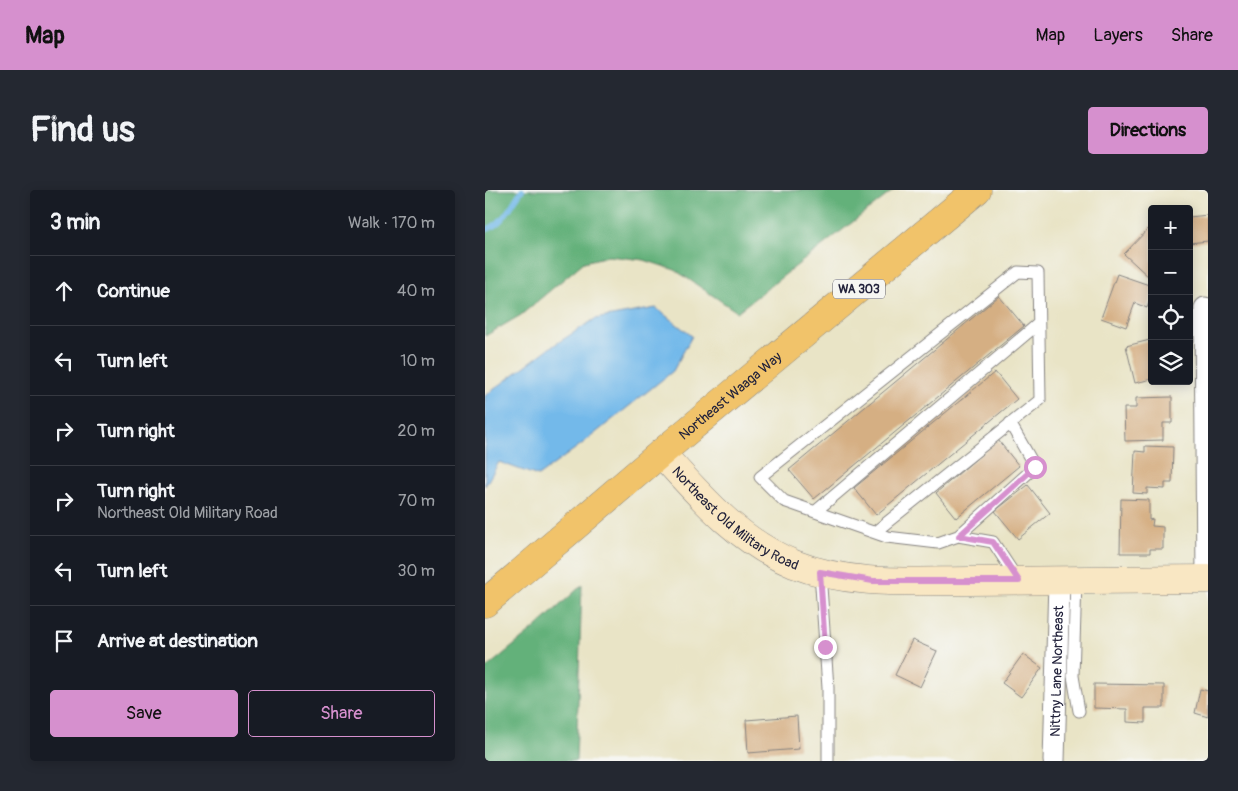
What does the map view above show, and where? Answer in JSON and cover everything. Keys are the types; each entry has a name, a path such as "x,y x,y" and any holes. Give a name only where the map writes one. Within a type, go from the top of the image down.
{"highway":[{"name":"Northeast Waaga Way","path":"485,603 661,453 977,190"}],"street":[{"path":"1205,308 1208,579"},
{"name":"Northeast Old Military Road","path":"661,453 718,514 738,531 793,564 820,572 873,581 1208,579"},
{"name":"Nittny Lane Northeast","path":"1054,761 1067,581"}],"lane":[{"path":"875,532 1010,423 1040,400 1038,273 1018,272 760,477 784,500 887,537 938,543 959,536 1035,467 1010,423"},
{"path":"816,511 1038,324"},
{"path":"959,536 993,542 1019,581"},
{"path":"820,572 828,688 828,761"},
{"path":"1067,581 1073,676 1079,712"}],"green space":[{"path":"485,190 894,190 737,312 675,270 644,260 608,256 584,262 521,315 485,336"},
{"path":"582,585 576,761 485,761 485,669 535,628"}],"water":[{"path":"656,308 692,336 673,371 583,443 538,476 499,462 485,486 485,396 548,349 595,319"}],"building":[{"path":"1208,215 1208,241 1193,243 1193,217"},
{"path":"1148,229 1148,276 1124,254"},
{"path":"1117,274 1148,285 1147,308 1135,303 1126,327 1101,318"},
{"path":"999,296 1024,326 814,499 789,470"},
{"path":"1148,340 1148,380 1135,383 1126,346"},
{"path":"995,372 1017,399 876,515 854,488"},
{"path":"1172,397 1172,423 1163,423 1163,440 1125,441 1124,408 1136,408 1136,398"},
{"path":"998,440 1019,466 956,518 936,493"},
{"path":"1145,446 1173,447 1172,483 1165,483 1165,489 1147,488 1147,494 1133,493 1135,451 1145,452"},
{"path":"1028,485 1050,513 1018,539 995,511"},
{"path":"1121,499 1149,500 1149,520 1153,519 1152,526 1163,527 1163,549 1150,549 1150,553 1120,553"},
{"path":"912,640 937,651 920,687 895,675"},
{"path":"1023,654 1042,668 1021,697 1002,683"},
{"path":"1094,684 1164,685 1164,708 1145,708 1145,723 1127,722 1127,709 1094,708"},
{"path":"1200,689 1208,691 1208,717 1195,713"},
{"path":"797,716 799,749 748,753 746,720"}],"waterway":[{"path":"485,230 502,219 522,190"}],"route":[{"path":"825,647 820,572 873,581 1019,581 993,542 959,536 1035,467"}]}
